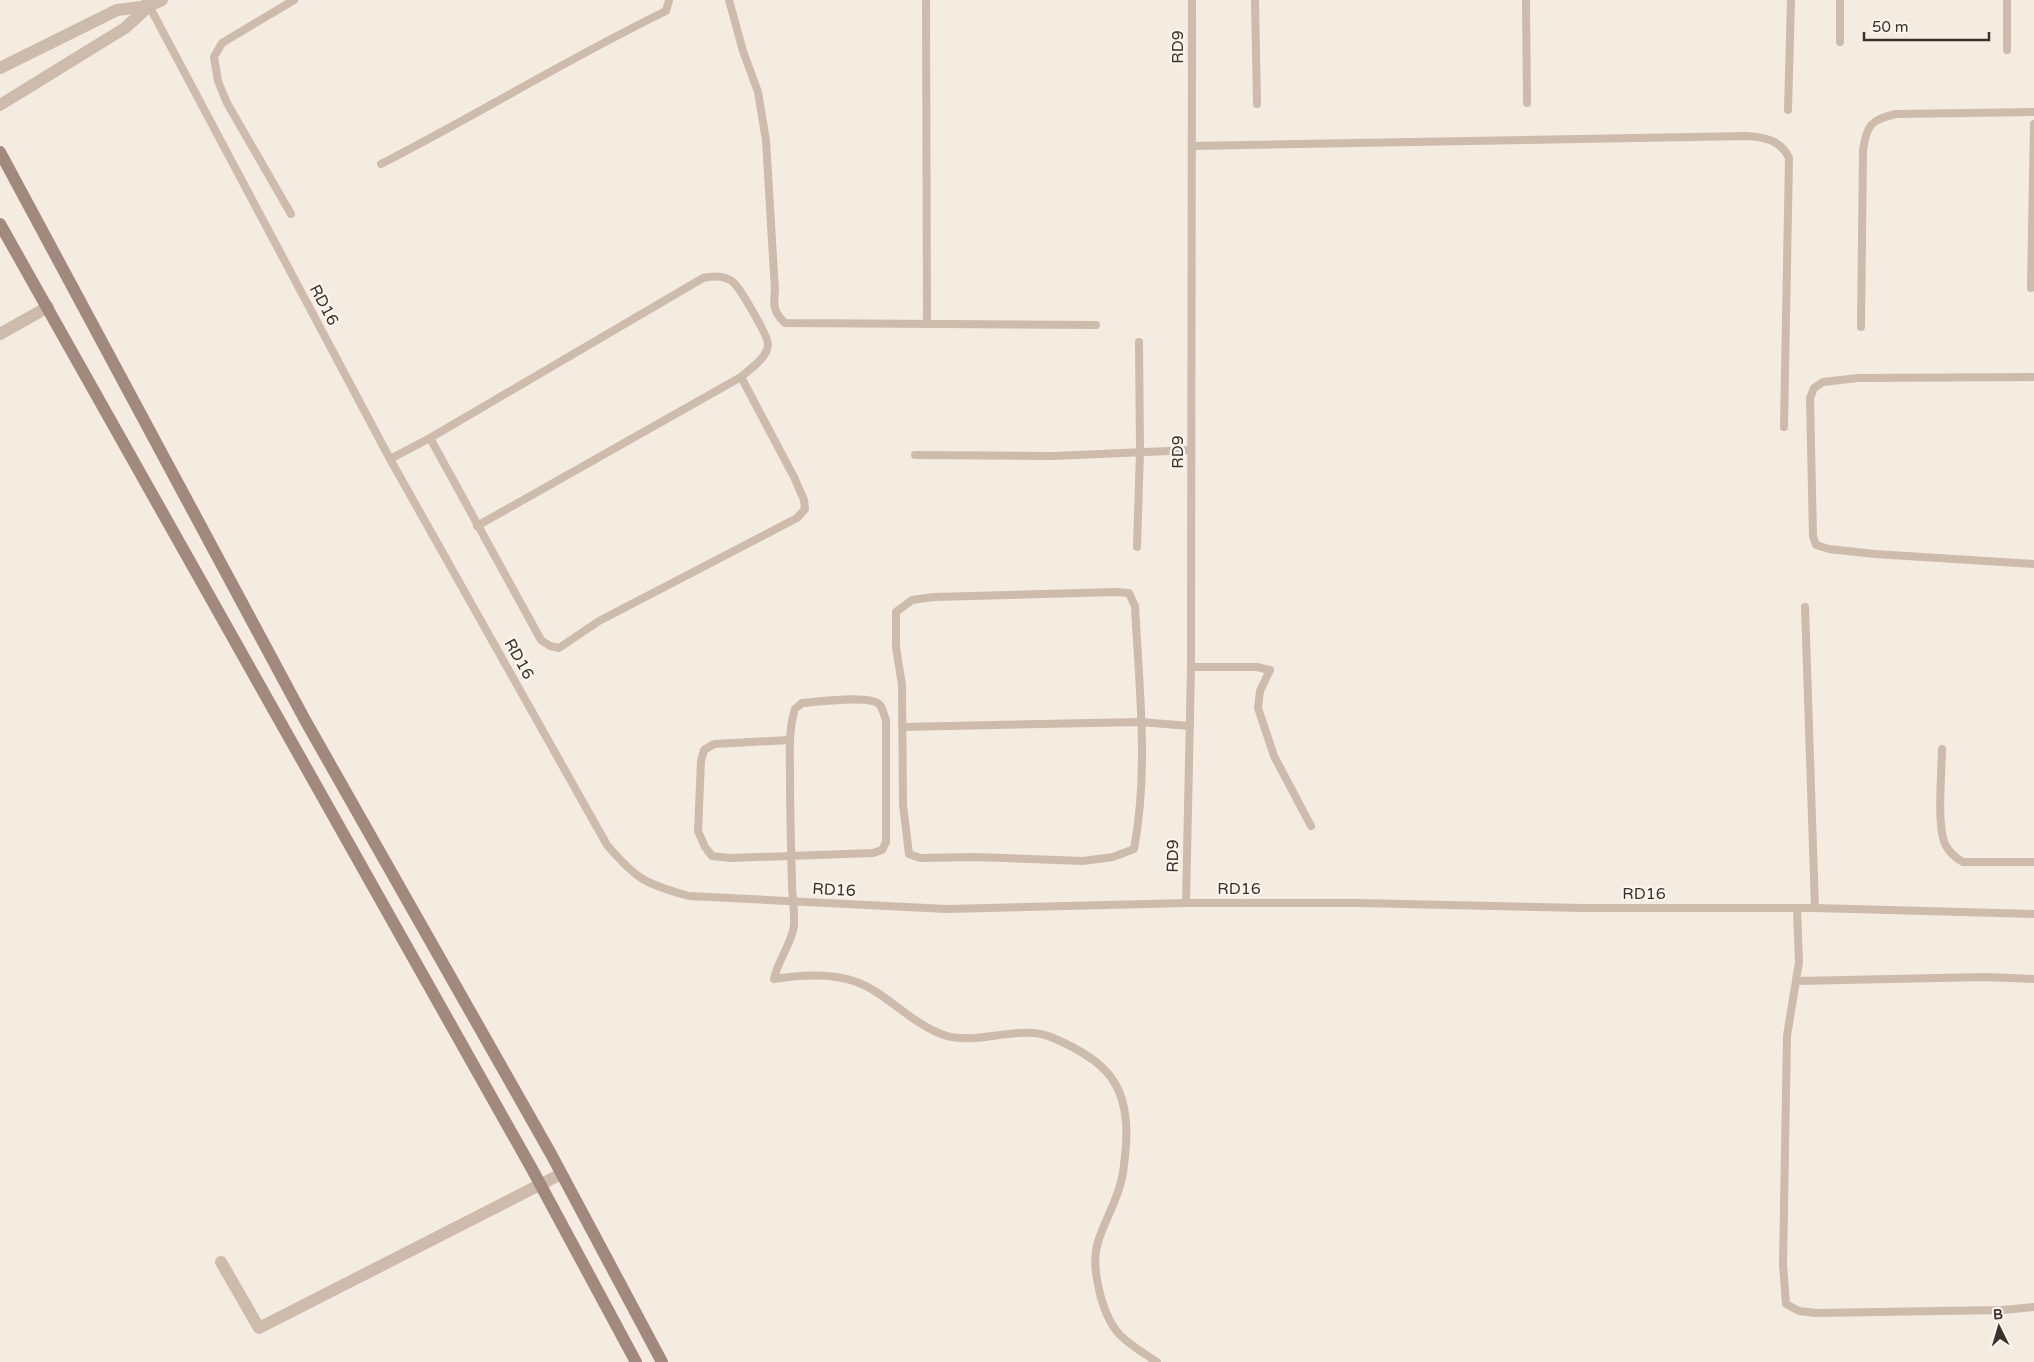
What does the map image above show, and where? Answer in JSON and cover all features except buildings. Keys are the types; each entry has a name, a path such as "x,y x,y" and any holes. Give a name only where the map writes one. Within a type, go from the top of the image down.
{"main road":[{"path":"0,152 306,720 561,1174 662,1362"},
{"path":"0,224 540,1184 636,1362"}],"street":[{"path":"0,68 117,10 162,0"},
{"path":"0,105 126,28 148,3"},
{"path":"0,334 48,307"},
{"path":"221,1262 259,1328 561,1174"}],"lane":[{"path":"291,214 227,103 218,81 214,57 222,43 281,3 294,0"},
{"path":"381,164 622,32 666,11 669,0"},
{"path":"729,0 743,51 758,92 766,140 776,291 773,304 777,316 785,323 1096,325"},
{"path":"926,0 927,323"},
{"name":"RD9","path":"1186,903 1191,667 1192,0"},
{"path":"1255,0 1257,104"},
{"path":"1526,0 1527,103"},
{"path":"1788,110 1791,0"},
{"path":"1840,0 1840,42"},
{"path":"2007,0 2008,50"},
{"name":"RD16","path":"148,3 390,459 607,844 629,871 655,887 689,896 947,909 1186,903 1815,908 2034,914"},
{"path":"1862,328 1863,151 1867,130 1872,123 1877,119 1896,114 2034,112"},
{"path":"2031,288 2034,124"},
{"path":"1192,146 1747,136 1767,138 1782,147 1789,158 1784,427"},
{"path":"390,459 430,438 703,278 717,276 733,281 766,333 768,345 764,355 741,378 477,526"},
{"path":"1137,547 1140,451 1139,342"},
{"path":"2034,377 1858,378 1823,382 1814,388 1810,398 1812,536 1816,545 1829,549 1857,552 2034,564"},
{"path":"430,438 541,640 550,646 560,648 599,621 797,518 805,509 804,500 741,378"},
{"path":"915,455 1054,456 1191,450"},
{"path":"1129,593 1136,606 1142,780 1139,822 1134,849 1114,857 1083,861 974,857 920,858 909,854 903,805 902,727 902,685 896,646 896,612 903,605 912,600 934,597 1129,593"},
{"path":"1806,607 1815,908"},
{"path":"1191,667 1257,666 1270,670 1260,691 1258,708 1274,756 1311,826"},
{"path":"790,740 714,744 704,750 701,761 698,831 712,856 730,858 791,855 873,854 882,850 886,842 887,828 886,720 881,706 874,701 856,699 802,703 795,709 790,740 791,855 792,902 794,924 791,939 777,964 774,979 802,975 833,976 872,988 911,1018 935,1032 960,1040 1029,1034 1050,1036 1082,1053 1109,1073 1121,1091 1127,1120 1121,1182 1097,1244 1095,1262 1097,1281 1107,1311 1120,1334 1157,1362"},
{"path":"902,727 1140,722 1190,726"},
{"path":"1942,749 1942,829 1946,846 1954,856 1963,862 2034,862"},
{"path":"1797,909 1799,952 1797,981 1787,1036 1783,1265 1786,1304 1799,1311 1816,1313 2003,1310 2034,1307"},
{"path":"1797,981 1985,977 2034,979"}]}
